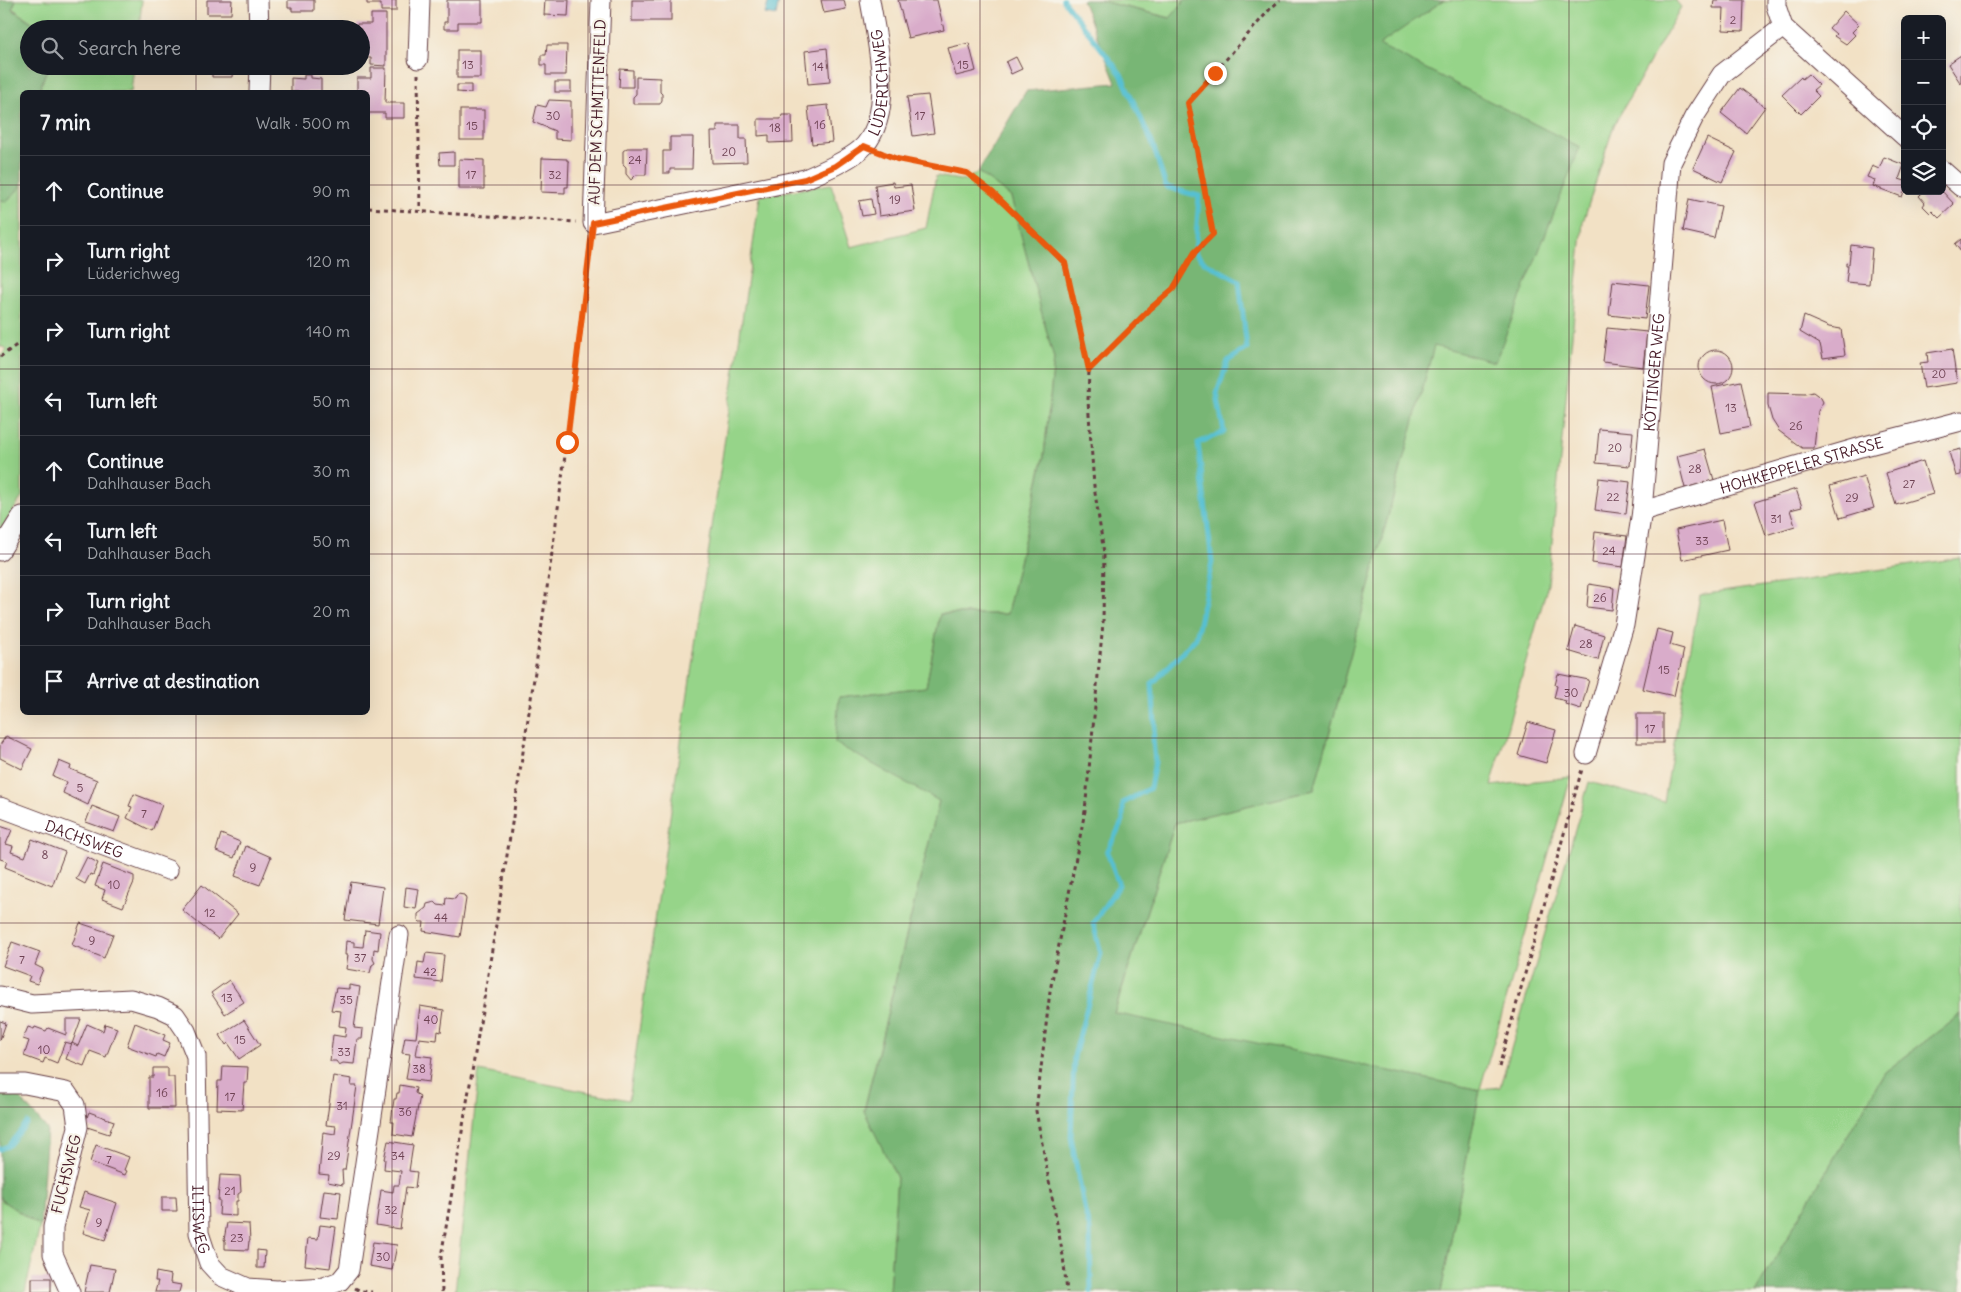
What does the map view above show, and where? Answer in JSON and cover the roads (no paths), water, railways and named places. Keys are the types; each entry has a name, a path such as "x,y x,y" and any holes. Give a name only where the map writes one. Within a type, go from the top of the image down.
{"street":[{"path":"258,0 259,20"},
{"path":"418,59 420,0"},
{"name":"AUF DEM SCHMITTENFELD","path":"593,223 601,0"},
{"name":"LÜDERICHWEG","path":"593,223 805,179 835,166 864,146 880,117 882,76 870,0"},
{"path":"1776,0 1783,28 1901,132"},
{"name":"KÖTTINGER WEG","path":"1586,754 1624,625 1642,511 1671,163 1694,117 1722,74 1783,28"},
{"path":"258,90 259,75"},
{"path":"1946,174 1961,187"},
{"name":"HOHKEPPELER STRASSE","path":"1642,511 1861,447 1961,422"},
{"path":"0,551 20,519"},
{"name":"DACHSWEG","path":"0,807 168,870"},
{"name":"ILTISWEG","path":"0,996 32,1004 131,999 158,1007 175,1015 186,1031 196,1056 199,1233 219,1287 286,1289 324,1287 340,1281 349,1270 399,935"},
{"name":"FUCHSWEG","path":"0,1084 25,1084 66,1092 75,1104 78,1127 53,1228 53,1254 70,1292"}],"water":[{"path":"769,0 779,0 776,16 765,14"}],"waterway":[{"path":"1063,0 1121,74 1153,145 1166,187 1199,196 1195,253 1204,262 1239,281 1247,348 1228,361 1217,393 1224,432 1198,443 1212,562 1196,638 1152,684 1155,762 1150,788 1123,803 1123,820 1107,852 1119,885 1093,923 1101,953 1074,1057 1071,1137 1090,1230 1091,1292"},
{"path":"0,1149 8,1146 27,1123"}]}
